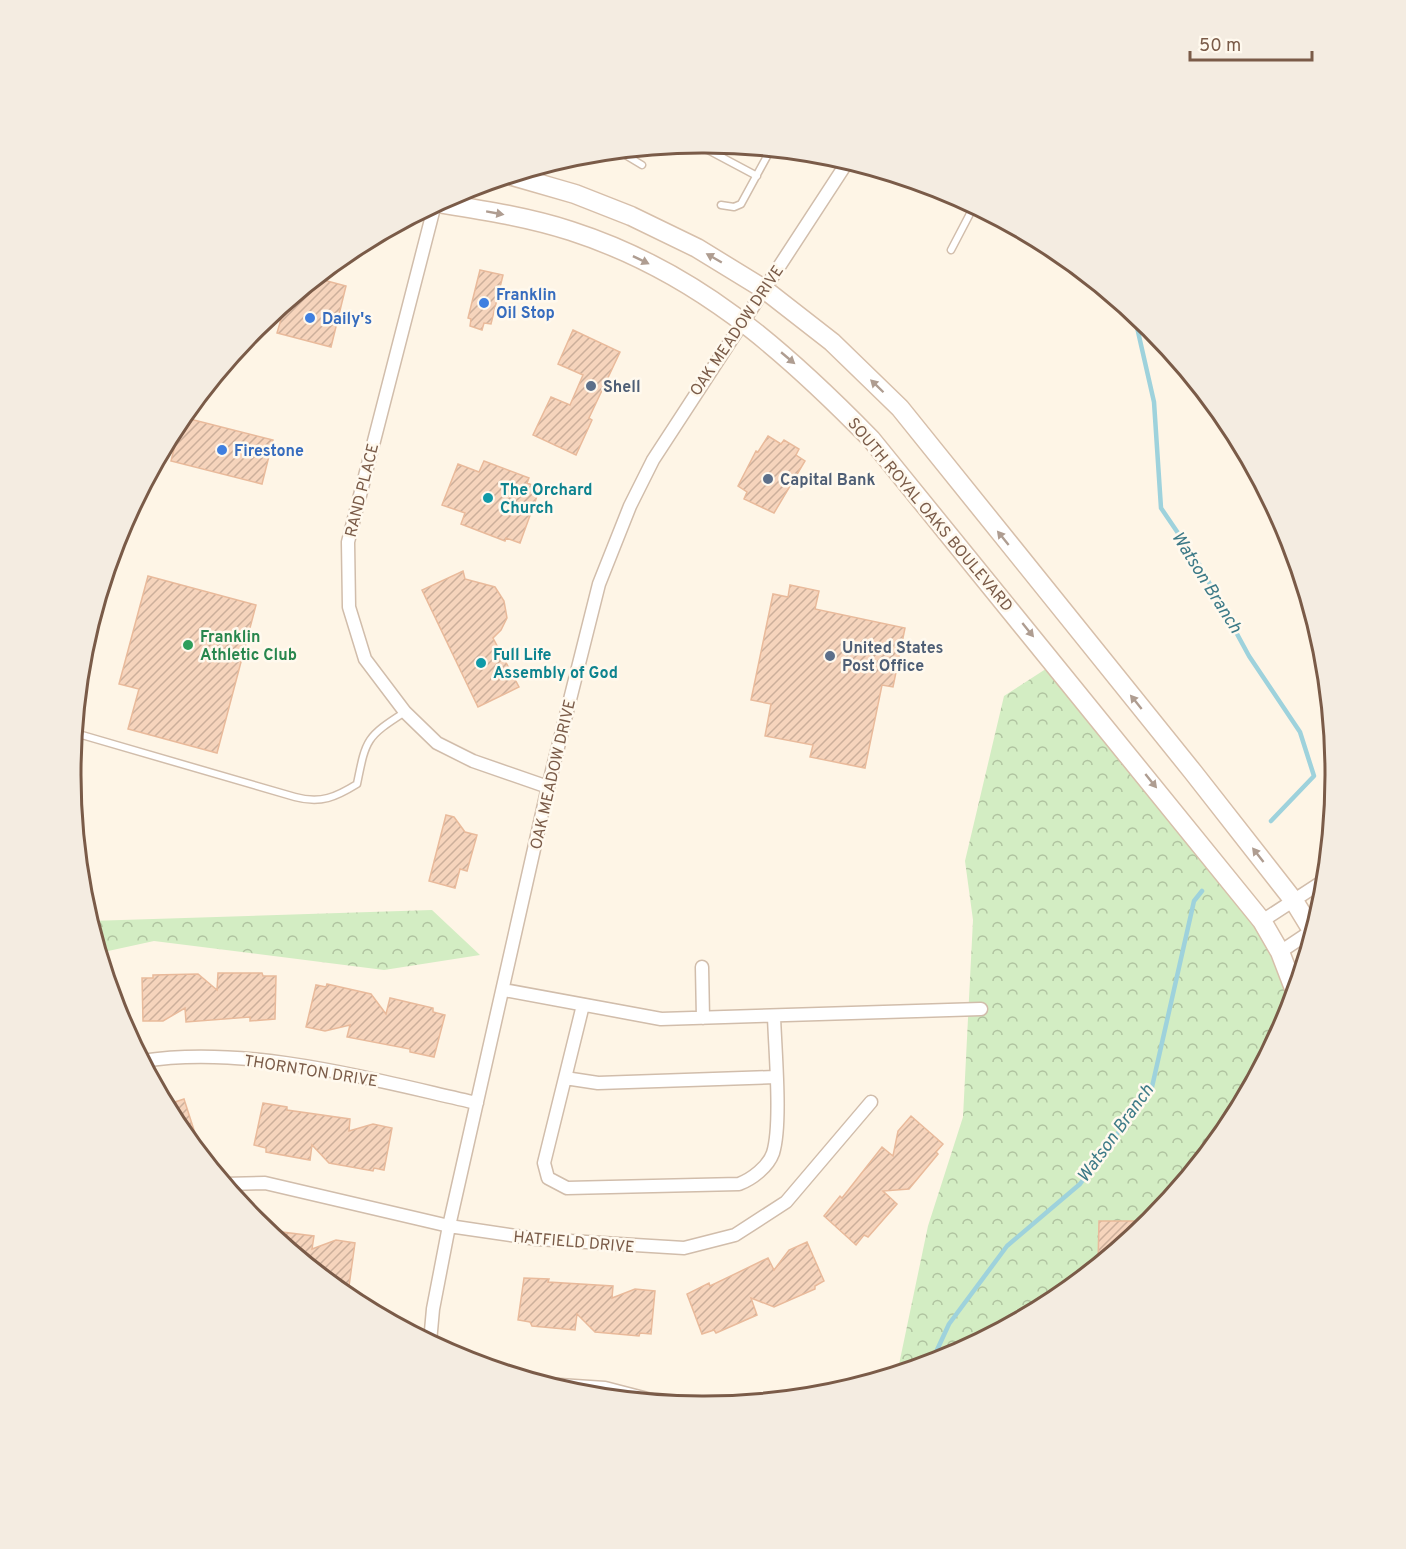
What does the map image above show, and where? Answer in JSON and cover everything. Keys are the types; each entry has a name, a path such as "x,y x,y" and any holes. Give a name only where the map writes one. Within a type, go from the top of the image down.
{"main road":[{"path":"523,180 575,194 631,216 697,248 764,289 832,342 900,408 1294,901 1307,922"},
{"name":"SOUTH ROYAL OAKS BOULEVARD","path":"452,206 506,215 579,234 620,250 681,280 719,302 809,376 871,439 1262,921 1280,952 1290,979"}],"street":[{"name":"OAK MEADOW DRIVE","path":"431,1333 433,1309 449,1226 548,787 599,584 627,511 653,459 682,411 843,169"},
{"name":"RAND PLACE","path":"433,215 348,542 349,607 365,660 405,712 437,743 473,761 548,787"},
{"path":"1262,921 1315,887"},
{"path":"1280,952 1303,937"},
{"path":"702,967 703,1018"},
{"path":"504,990 661,1019 981,1009"},
{"path":"583,1005 544,1162 548,1178 567,1188 739,1184 747,1181 772,1155 776,1135 774,1016"},
{"name":"THORNTON DRIVE","path":"150,1059 248,1058 337,1072 477,1103"},
{"path":"565,1078 598,1083 775,1077"},
{"name":"HATFIELD DRIVE","path":"234,1184 265,1183 449,1226 537,1239 684,1248 735,1235 786,1202 872,1102"}],"lane":[{"path":"713,152 757,176"},
{"path":"721,205 734,207 741,204 767,156"},
{"path":"629,157 642,165"},
{"path":"951,250 970,213"},
{"path":"82,736 295,797 333,799 357,784 367,742 374,732 405,712"}],"green space":[{"path":"1055,663 1262,921 1290,980 1278,1013 1242,1086 1196,1153 1171,1185 1143,1214 1136,1221 1099,1221 1098,1254 1049,1292 978,1332 899,1364 928,1226 963,1117 973,920 965,861 1004,696"},
{"path":"432,910 480,955 384,970 154,941 107,951 99,921"}],"building":[{"name":"Franklin Oil Stop","path":"480,270 503,275 491,324 484,323 482,330 470,326 471,319 468,318"},
{"name":"Daily's","path":"325,280 346,286 331,347 277,333 281,318"},
{"name":"Shell","path":"573,330 620,352 589,418 592,420 576,455 533,435 551,397 570,405 583,375 558,364"},
{"name":"Firestone","path":"193,420 273,440 262,484 171,461 175,447"},
{"name":"Capital Bank","path":"768,436 781,444 784,440 799,449 796,455 805,461 774,513 744,499 747,492 738,486 756,451 758,452"},
{"name":"The Orchard Church","path":"484,461 529,478 527,483 540,488 520,543 506,538 505,541 461,524 465,513 442,505 458,464 479,472"},
{"name":"Full Life Assembly of God","path":"463,571 465,579 495,587 504,601 507,618 501,630 493,638 519,687 478,707 422,590"},
{"name":"Franklin Athletic Club","path":"148,576 256,605 217,753 128,729 139,689 119,684"},
{"name":"United States Post Office","path":"790,585 819,591 815,609 905,628 893,687 882,685 865,768 810,757 813,745 765,736 771,704 751,700 773,594 788,597"},
{"path":"446,815 454,817 465,832 477,835 467,871 460,869 455,888 429,881"},
{"path":"218,973 262,973 263,976 276,976 275,1019 250,1021 250,1017 186,1022 185,1008 163,1021 143,1021 142,978 153,978 153,975 198,974 217,990"},
{"path":"327,984 371,994 386,1014 390,998 433,1008 433,1012 445,1015 434,1057 410,1052 410,1049 347,1037 350,1025 325,1031 306,1027 316,985 326,987"},
{"path":"184,1099 195,1132 186,1120 174,1102"},
{"path":"263,1103 287,1107 287,1110 350,1119 349,1131 373,1124 392,1128 384,1170 374,1168 373,1171 329,1163 312,1145 310,1160 266,1152 266,1148 254,1145"},
{"path":"911,1116 943,1144 936,1152 938,1154 909,1189 883,1191 897,1204 868,1237 864,1235 856,1245 824,1216 840,1196 842,1198 882,1147 893,1156 898,1131"},
{"path":"1099,1221 1136,1221 1113,1242 1098,1254"},
{"path":"282,1232 314,1236 312,1249 336,1240 355,1243 349,1286"},
{"path":"807,1242 824,1281 815,1286 815,1289 774,1307 751,1298 757,1315 716,1333 714,1330 702,1334 687,1294 709,1283 710,1286 768,1258 774,1270 789,1250"},
{"path":"524,1278 549,1279 548,1282 613,1286 612,1298 635,1289 655,1291 651,1334 640,1333 639,1336 595,1332 577,1314 575,1330 532,1326 530,1322 518,1320"}],"waterway":[{"name":"Watson Branch","path":"1138,330 1154,402 1161,508 1199,564 1249,656 1300,732 1314,776 1271,821"},
{"name":"Watson Branch","path":"937,1351 949,1324 1007,1246 1080,1184 1152,1087 1194,901 1202,891"}],"place":[{"name":"Franklin Oil Stop","path":"484,303"},
{"name":"Daily's","path":"310,318"},
{"name":"Shell","path":"591,386"},
{"name":"Firestone","path":"222,450"},
{"name":"Capital Bank","path":"768,479"},
{"name":"The Orchard Church","path":"488,498"},
{"name":"Franklin Athletic Club","path":"188,645"},
{"name":"United States Post Office","path":"830,656"},
{"name":"Full Life Assembly of God","path":"481,663"}]}
